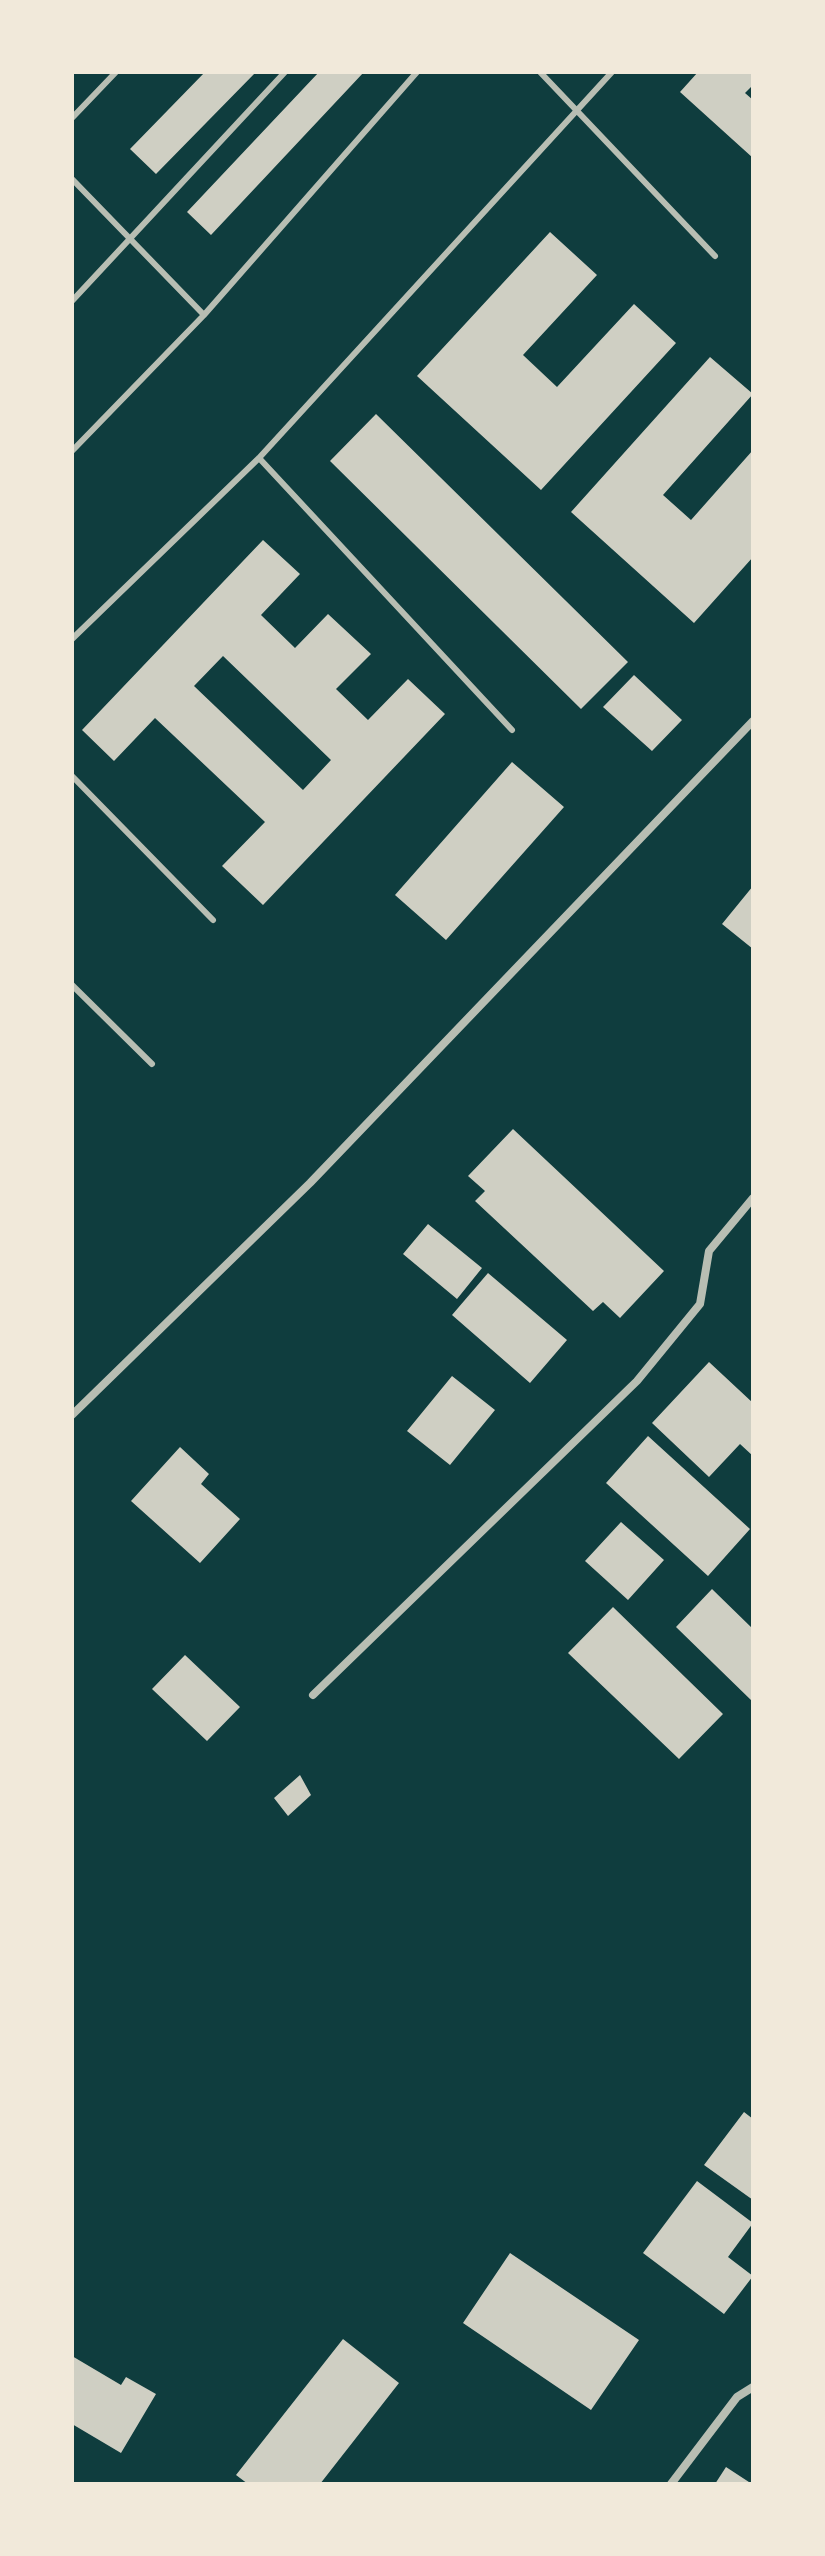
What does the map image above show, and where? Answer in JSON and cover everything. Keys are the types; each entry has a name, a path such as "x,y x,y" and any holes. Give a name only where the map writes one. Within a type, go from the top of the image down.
{"street":[{"path":"72,1415 310,1183 753,721"},
{"path":"313,1695 637,1381 700,1304 709,1251 753,1198"},
{"path":"671,2484 737,2397 753,2387"}],"lane":[{"path":"72,118 116,72"},
{"path":"72,301 285,72"},
{"path":"72,451 204,315 417,72"},
{"path":"540,72 715,256"},
{"path":"72,639 259,458 612,72"},
{"path":"72,179 204,315"},
{"path":"259,458 512,730"},
{"path":"72,776 213,920"},
{"path":"72,985 152,1064"}],"building":[{"path":"205,72 256,72 156,174 130,149"},
{"path":"319,72 364,72 211,235 187,212"},
{"path":"698,72 753,72 753,85 745,93 753,100 753,158 680,92"},
{"path":"550,232 597,275 523,355 557,387 634,304 676,343 541,490 417,376"},
{"path":"710,357 753,394 663,495 691,520 753,450 753,557 694,623 571,512"},
{"path":"376,414 628,662 581,709 330,461"},
{"path":"263,540 300,574 261,615 295,648 328,614 371,654 336,689 368,720 408,679 445,714 263,905 222,866 265,822 155,718 114,761 82,730","holes":["223,656 331,760 303,790 194,686"]},
{"path":"634,675 682,720 652,751 603,707"},
{"path":"512,762 564,807 446,940 395,895"},
{"path":"753,886 753,949 722,924"},
{"path":"513,1129 664,1271 620,1318 603,1302 593,1311 475,1201 485,1191 468,1176"},
{"path":"428,1224 482,1268 457,1299 403,1254"},
{"path":"488,1273 567,1340 530,1383 452,1315"},
{"path":"709,1362 753,1403 753,1456 740,1444 709,1477 652,1423"},
{"path":"452,1376 495,1410 450,1465 407,1431"},
{"path":"648,1436 750,1529 708,1576 606,1483"},
{"path":"180,1447 209,1474 201,1484 240,1519 200,1563 131,1501"},
{"path":"621,1522 664,1560 628,1600 585,1561"},
{"path":"712,1589 753,1629 753,1702 676,1627"},
{"path":"613,1607 723,1714 679,1759 568,1653"},
{"path":"185,1655 240,1707 207,1741 152,1689"},
{"path":"300,1775 311,1795 288,1816 274,1798"},
{"path":"744,2112 753,2119 753,2200 704,2165"},
{"path":"697,2181 753,2223 728,2257 753,2276 724,2314 643,2253"},
{"path":"510,2253 639,2340 591,2410 463,2323"},
{"path":"343,2339 399,2383 320,2484 248,2484 236,2475"},
{"path":"72,2356 121,2385 126,2377 156,2394 121,2453 72,2424"},
{"path":"726,2467 752,2484 715,2484"}]}
